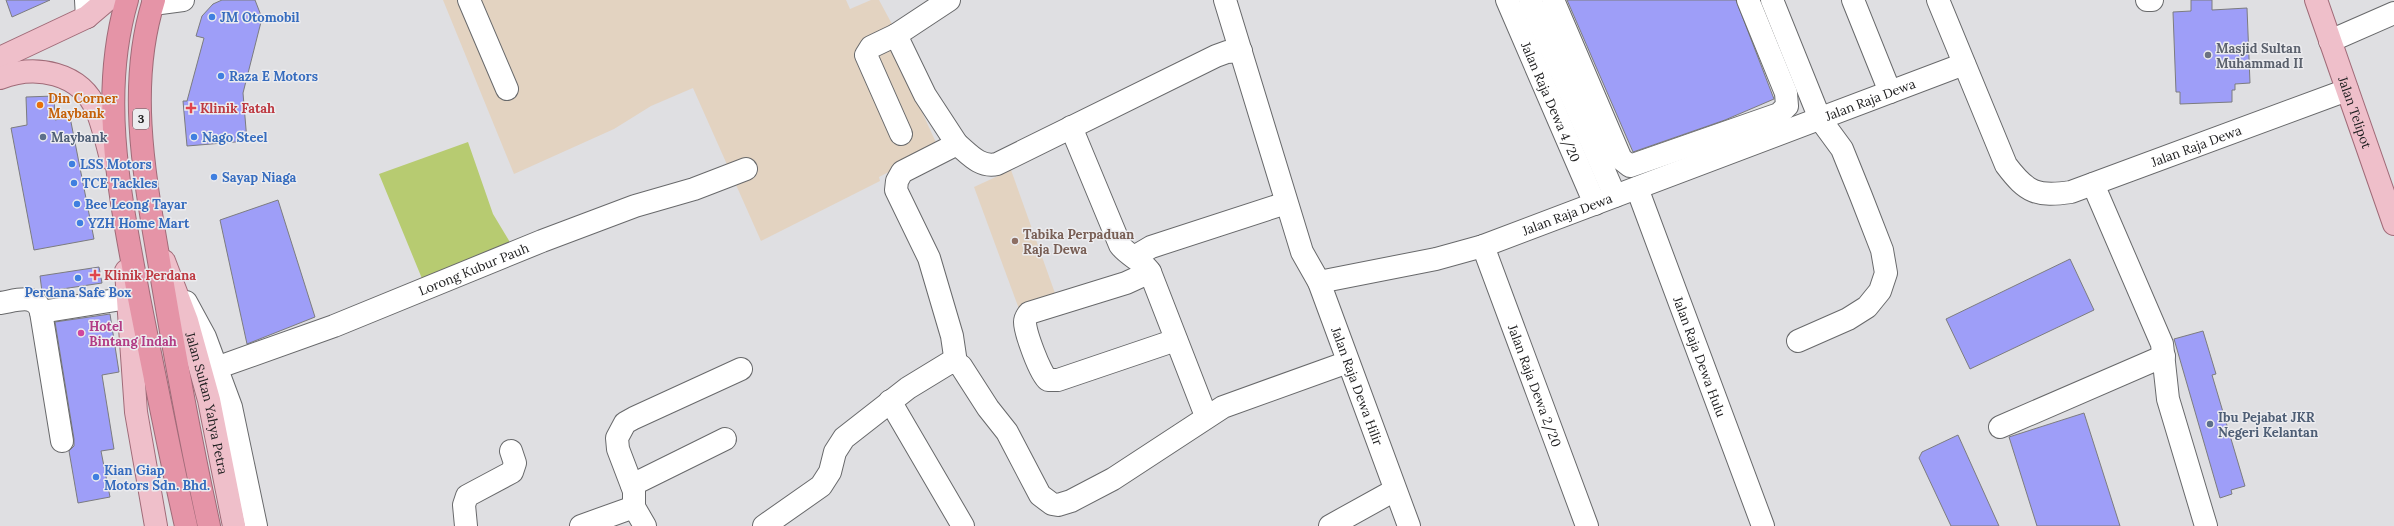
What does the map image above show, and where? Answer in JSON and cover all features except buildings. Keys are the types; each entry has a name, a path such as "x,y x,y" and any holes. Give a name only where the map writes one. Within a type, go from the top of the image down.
{"highway":[{"name":"3","path":"122,204 117,181 113,94 114,66 127,0"},
{"name":"Jalan Sultan Yahya Petra","path":"153,2 143,53 140,101 146,188 155,238"},
{"path":"122,204 162,417 186,526"},
{"path":"155,238 185,415 209,526"}],"main road":[{"path":"0,58 86,8 107,0"},
{"name":"Jalan Telipot","path":"2316,0 2347,90 2388,188 2394,224"},
{"path":"0,78 31,70 52,73 70,79 80,88 97,110 117,181"},
{"name":"3","path":"122,204 136,412 156,526"},
{"name":"Jalan Sultan Yahya Petra","path":"155,238 187,321 209,400 234,526"}],"street":[{"path":"153,2 183,0"},
{"path":"469,0 507,89"},
{"name":"Jalan Raja Dewa Hilir","path":"1226,0 1302,252 1319,282 1409,526"},
{"name":"Jalan Raja Dewa 4/20","path":"1530,0 1605,200"},
{"path":"1553,0 1622,158 1630,166 1779,114 1787,106 1786,93 1748,0"},
{"path":"1772,0 1820,119 1842,149 1882,250 1886,273 1880,291 1867,307 1848,319 1798,341"},
{"path":"1852,0 1890,92"},
{"path":"1938,0 1964,64"},
{"path":"2147,0 2152,0"},
{"name":"Jalan Raja Dewa 4/20","path":"1509,1 1605,200"},
{"path":"901,134 866,54 871,47 896,34 941,2"},
{"path":"2330,41 2394,13"},
{"path":"896,34 925,95 957,144 982,164 989,166 997,164 1216,56 1228,52 1241,51"},
{"name":"Jalan Raja Dewa","path":"1319,282 1436,259 1483,246 1964,64 2006,165 2020,184 2036,193 2054,195 2071,192 2347,90"},
{"path":"1071,127 1116,237 1126,252 1142,264 1176,340 1206,416"},
{"path":"957,144 902,172 897,181 896,190 929,258 952,336 956,362 966,372 988,408 1007,432 1035,486 1046,501 1052,504 1064,504 1113,479 1206,416 1241,400 1348,362"},
{"name":"Lorong Kubur Pauh","path":"216,368 334,326 549,238 635,206 694,189 739,172"},
{"path":"2093,184 2162,344 2168,399 2206,526"},
{"name":"Jalan Raja Dewa Hulu","path":"1637,188 1763,526"},
{"path":"1176,340 1058,380 1048,380 1041,372 1026,327 1026,317 1029,313 1126,283 1142,264 1151,247 1286,203"},
{"name":"Jalan Raja Dewa 2/20","path":"1483,246 1587,526"},
{"path":"168,270 202,330 233,413 256,526"},
{"path":"41,312 128,298"},
{"path":"0,303 32,299 36,302 41,312 62,441"},
{"path":"2000,427 2164,356"},
{"path":"764,526 821,486 830,472 838,444 890,401 943,365 956,362"},
{"path":"645,526 634,507 632,485 618,449 617,438 625,423 741,369"},
{"path":"890,401 963,526"},
{"path":"632,485 725,439"},
{"path":"466,526 464,505 468,496 512,472 515,463 511,451"},
{"path":"1330,526 1395,490"},
{"path":"582,526 634,507"}],"shaded area":[{"path":"443,0 846,0 850,9 871,0 879,0 893,26 886,33 938,147 879,177 880,181 761,241 693,88 651,106 614,129 514,174"},
{"name":"Tabika Perpaduan Raja Dewa","path":"1011,170 1056,296 1019,309 974,187"}],"green space":[{"path":"468,142 493,214 511,244 423,281 379,174"}],"place":[{"name":"JM Otomobil","path":"212,17"},
{"name":"Masjid Sultan Muhammad II","path":"2208,55"},
{"name":"Raza E Motors","path":"221,76"},
{"name":"Din Corner Maybank","path":"40,105"},
{"name":"Klinik Fatah","path":"191,108"},
{"name":"Maybank","path":"43,137"},
{"name":"Nago Steel","path":"194,137"},
{"name":"LSS Motors","path":"72,164"},
{"name":"Sayap Niaga","path":"214,177"},
{"name":"TCE Tackles","path":"74,183"},
{"name":"Bee Leong Tayar","path":"77,204"},
{"name":"YZH Home Mart","path":"80,223"},
{"name":"Tabika Perpaduan Raja Dewa","path":"1015,241"},
{"name":"Klinik Perdana","path":"95,275"},
{"name":"Perdana Safe Box","path":"78,278"},
{"name":"Hotel Bintang Indah","path":"81,333"},
{"name":"Ibu Pejabat JKR Negeri Kelantan","path":"2210,424"},
{"name":"Kian Giap Motors Sdn. Bhd.","path":"96,477"}]}
